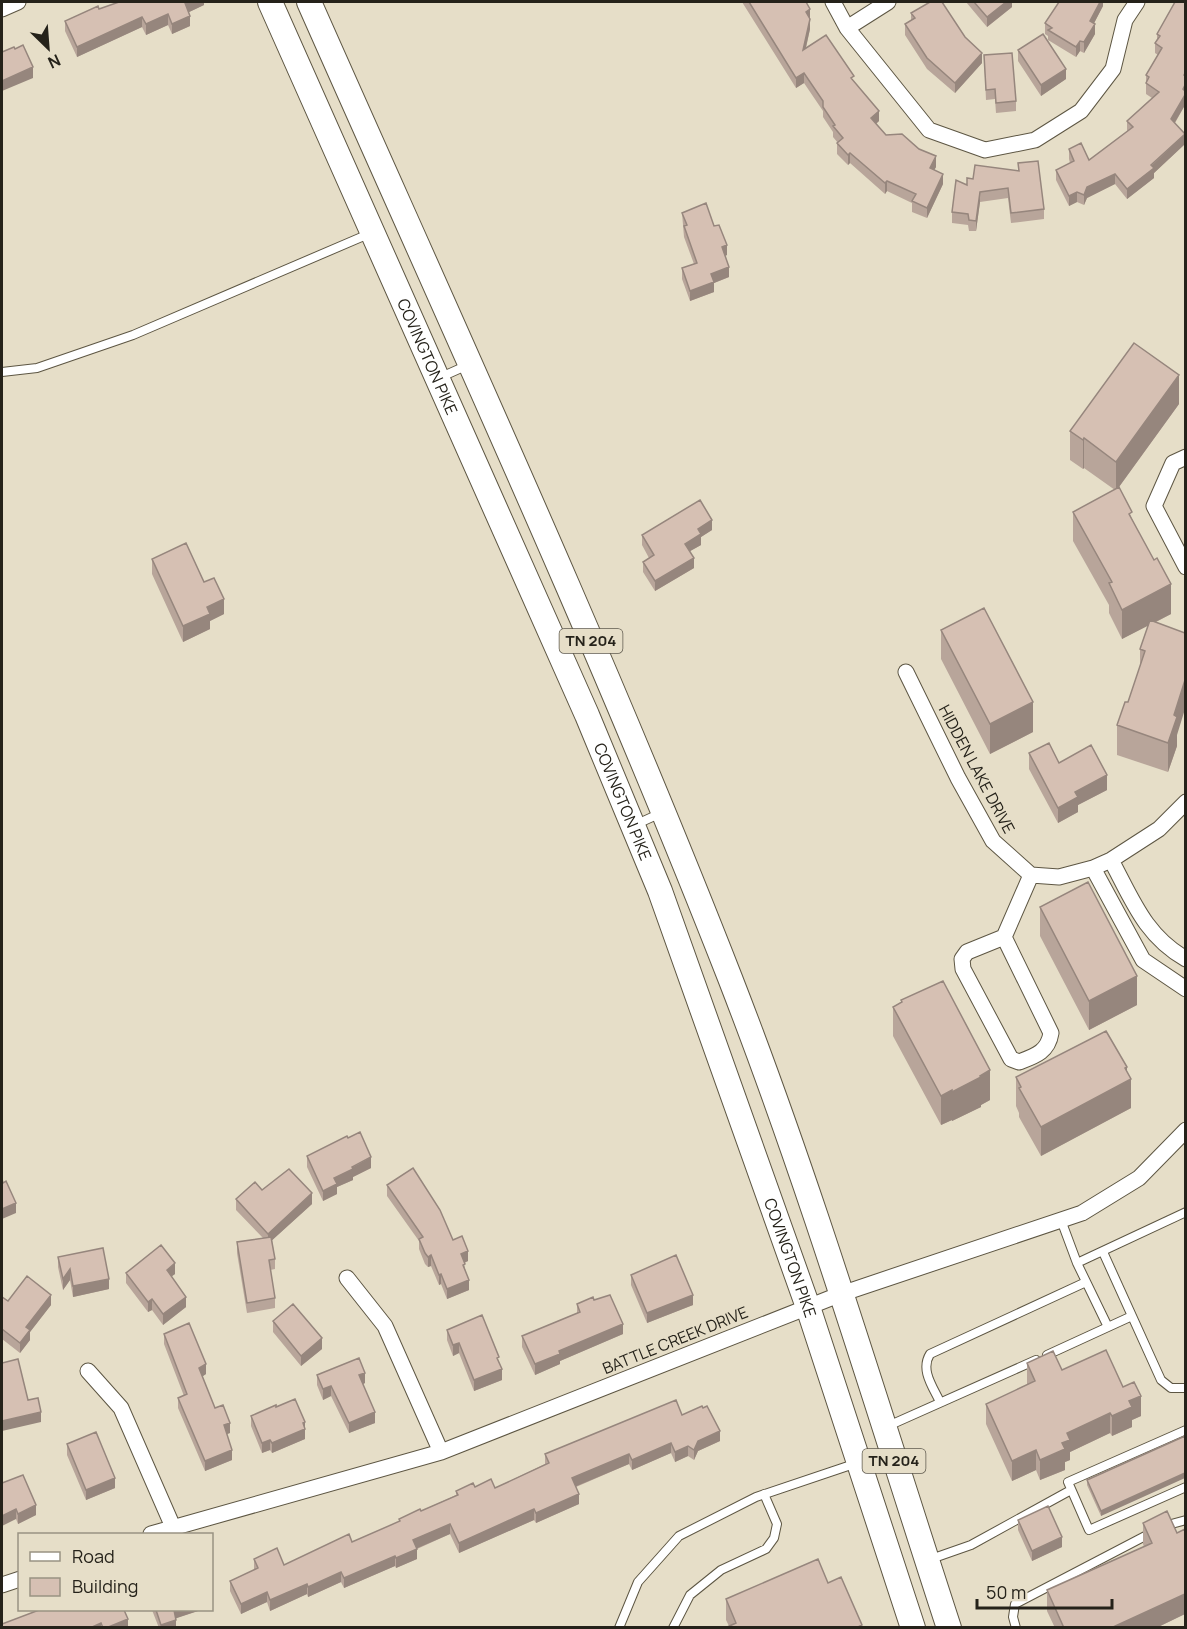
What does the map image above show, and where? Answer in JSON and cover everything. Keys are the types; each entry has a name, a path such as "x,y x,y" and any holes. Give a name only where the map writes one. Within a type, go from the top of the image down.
{"main road":[{"name":"COVINGTON PIKE","path":"270,2 586,715 660,891 808,1307 913,1628"},
{"name":"COVINGTON PIKE","path":"309,2 579,612 731,982 841,1294 949,1628"}],"street":[{"path":"2,9 18,2"},
{"path":"833,2 847,28 929,130 985,150 1035,140 1081,111 1113,69 1125,20 1137,2"},
{"path":"847,28 888,2"},
{"path":"1185,457 1173,464 1154,506 1185,567"},
{"name":"HIDDEN LAKE DRIVE","path":"906,672 958,778 993,841 1031,875"},
{"path":"1004,937 1051,1033 1050,1040 1042,1053 1019,1062 1011,1059 963,969 962,959 967,952 1004,937 1031,875 1059,877 1093,868 1111,860 1159,829 1185,802"},
{"path":"1111,860 1144,923 1168,949 1185,959"},
{"path":"1093,868 1143,960 1185,989"},
{"name":"BATTLE CREEK DRIVE","path":"154,1533 441,1452 841,1294 1082,1214 1139,1178 1185,1130"},
{"path":"347,1278 385,1326 441,1452"},
{"path":"88,1371 121,1408 173,1527"},
{"path":"2,1585 18,1580"}],"lane":[{"path":"2,372 37,368 133,335 372,232"},
{"path":"437,379 469,364"},
{"path":"632,825 663,812"},
{"path":"1077,1263 1185,1212"},
{"path":"1061,1220 1077,1263 1108,1327"},
{"path":"1103,1252 1161,1380 1171,1388 1185,1388"},
{"path":"940,1402 926,1370 925,1362 930,1354 1086,1282"},
{"path":"884,1428 1132,1316"},
{"path":"1185,1430 1068,1482 1089,1530 1185,1487"},
{"path":"619,1628 638,1582 679,1536 764,1494 859,1462"},
{"path":"927,1560 971,1545 1071,1490"},
{"path":"673,1628 690,1594 721,1570 766,1549 774,1538 777,1524 764,1494"},
{"path":"1016,1628 1013,1617 1014,1604 1167,1524 1185,1520"}],"building":[{"path":"119,2 189,2 185,3 190,16 172,24 168,14 146,24 142,17 77,47 65,21 98,6 99,9"},
{"path":"749,2 806,2 810,9 806,12 810,19 803,50 826,35 854,76 851,78 879,111 871,118 886,135 902,134 919,149 936,156 930,168 943,174 927,208 912,201 916,194 887,181 885,183 850,153 848,155 837,143 843,138 833,126 835,125 823,107 823,101 804,73 796,78"},
{"path":"930,2 942,2 965,37 982,53 955,83 927,58 905,24 915,18 911,13"},
{"path":"974,2 1006,2 987,17"},
{"path":"1059,2 1100,2 1090,21 1095,24 1084,42 1080,41 1076,47 1048,30 1052,28 1045,23"},
{"path":"1175,2 1185,2 1185,85 1183,89 1185,95 1171,119 1185,134 1151,165 1154,168 1127,189 1115,174 1087,187 1084,195 1077,192 1069,196 1056,170 1074,161 1069,149 1081,143 1089,160 1133,127 1127,121 1159,92 1146,83 1149,77 1146,75 1162,48 1155,43 1160,36 1157,34"},
{"path":"1043,34 1066,69 1041,85 1018,50"},
{"path":"23,45 33,67 2,81 2,52"},
{"path":"1012,53 1016,101 996,103 995,89 986,90 984,55"},
{"path":"1038,161 1044,209 1011,213 1008,188 980,192 976,221 969,220 968,214 952,212 956,180 967,185 967,178 973,179 975,165 1019,171 1018,163"},
{"path":"706,203 714,226 719,225 727,245 722,247 729,267 711,274 714,282 690,291 682,268 697,263 684,226 687,225 682,213"},
{"path":"1134,343 1179,375 1116,462 1084,438 1083,440 1070,431"},
{"path":"1119,487 1132,512 1129,514 1154,560 1157,558 1171,584 1122,610 1109,583 1112,582 1073,512"},
{"path":"700,500 712,520 698,529 701,534 685,544 694,558 655,581 643,562 654,555 642,535"},
{"path":"186,543 204,582 214,578 224,599 207,607 210,614 183,626 152,559"},
{"path":"984,608 1033,702 990,724 941,630"},
{"path":"1150,620 1185,633 1185,680 1174,715 1177,717 1168,743 1117,725 1125,702 1128,702 1145,651 1140,649"},
{"path":"1049,743 1059,763 1091,745 1107,775 1075,792 1078,797 1058,808 1029,753"},
{"path":"1088,882 1137,976 1089,1001 1040,907"},
{"path":"943,981 990,1070 981,1077 941,1096 893,1007 902,1002 901,1000"},
{"path":"1106,1031 1127,1067 1125,1068 1131,1079 1041,1127 1019,1088 1021,1087 1016,1077"},
{"path":"360,1132 371,1157 334,1178 337,1184 323,1191 307,1156"},
{"path":"413,1168 440,1210 453,1240 462,1236 468,1251 461,1254 469,1280 447,1289 431,1255 428,1257 425,1253 419,1239 423,1237 387,1185"},
{"path":"289,1169 312,1193 268,1234 236,1199 255,1182 262,1190"},
{"path":"2,1179 3,1183 6,1181 16,1203 2,1209"},
{"path":"271,1237 275,1259 269,1260 275,1298 247,1303 237,1242"},
{"path":"161,1245 175,1263 167,1270 186,1297 163,1314 152,1299 148,1302 126,1273"},
{"path":"103,1248 109,1279 73,1286 70,1269 63,1279 58,1257"},
{"path":"676,1255 693,1295 647,1313 631,1275"},
{"path":"27,1276 51,1295 26,1327 30,1330 20,1343 2,1329 2,1297 8,1301"},
{"path":"610,1295 623,1324 559,1351 560,1354 535,1364 522,1336 580,1312 577,1304 593,1297 594,1300"},
{"path":"293,1304 322,1338 301,1356 273,1321"},
{"path":"482,1315 502,1369 474,1380 459,1343 453,1345 447,1330"},
{"path":"189,1323 206,1364 199,1368 215,1408 223,1405 230,1423 224,1425 232,1450 205,1461 178,1398 187,1394 164,1334"},
{"path":"1106,1350 1123,1387 1134,1382 1141,1396 1129,1401 1132,1407 1112,1416 1110,1413 1067,1433 1070,1440 1062,1443 1065,1449 1040,1460 1036,1450 1012,1461 986,1404 1035,1381 1027,1363 1053,1351 1062,1370"},
{"path":"359,1358 365,1373 359,1375 375,1412 349,1423 331,1386 323,1389 317,1375"},
{"path":"18,1359 28,1400 38,1398 41,1412 2,1421 2,1363"},
{"path":"295,1399 305,1422 303,1423 305,1429 272,1443 270,1440 262,1443 251,1416"},
{"path":"676,1400 682,1415 707,1406 720,1431 698,1441 694,1450 688,1446 675,1452 671,1443 632,1460 629,1454 572,1478 579,1494 536,1513 534,1509 459,1543 450,1524 413,1540 417,1549 396,1558 395,1556 344,1578 341,1572 308,1587 307,1584 270,1600 267,1592 241,1604 230,1581 258,1568 254,1559 277,1548 284,1565 349,1534 352,1542 400,1521 399,1519 420,1509 421,1511 458,1495 456,1491 473,1483 475,1487 491,1479 495,1488 549,1463 545,1454"},
{"path":"96,1432 115,1478 86,1490 67,1444"},
{"path":"1185,1436 1185,1473 1101,1511 1087,1480"},
{"path":"23,1475 36,1505 18,1514 16,1509 2,1516 2,1483"},
{"path":"1048,1506 1062,1537 1032,1551 1018,1520"},
{"path":"1167,1511 1177,1533 1185,1529 1185,1594 1111,1628 1064,1628 1047,1590 1152,1543 1143,1523"},
{"path":"818,1559 828,1583 841,1577 862,1625 856,1628 725,1628 736,1623 726,1599"},
{"path":"36,1611 124,1611 128,1619 106,1628 103,1628 101,1623 90,1628 2,1628 2,1624"},
{"path":"156,1611 174,1611 176,1620 161,1625"}]}
